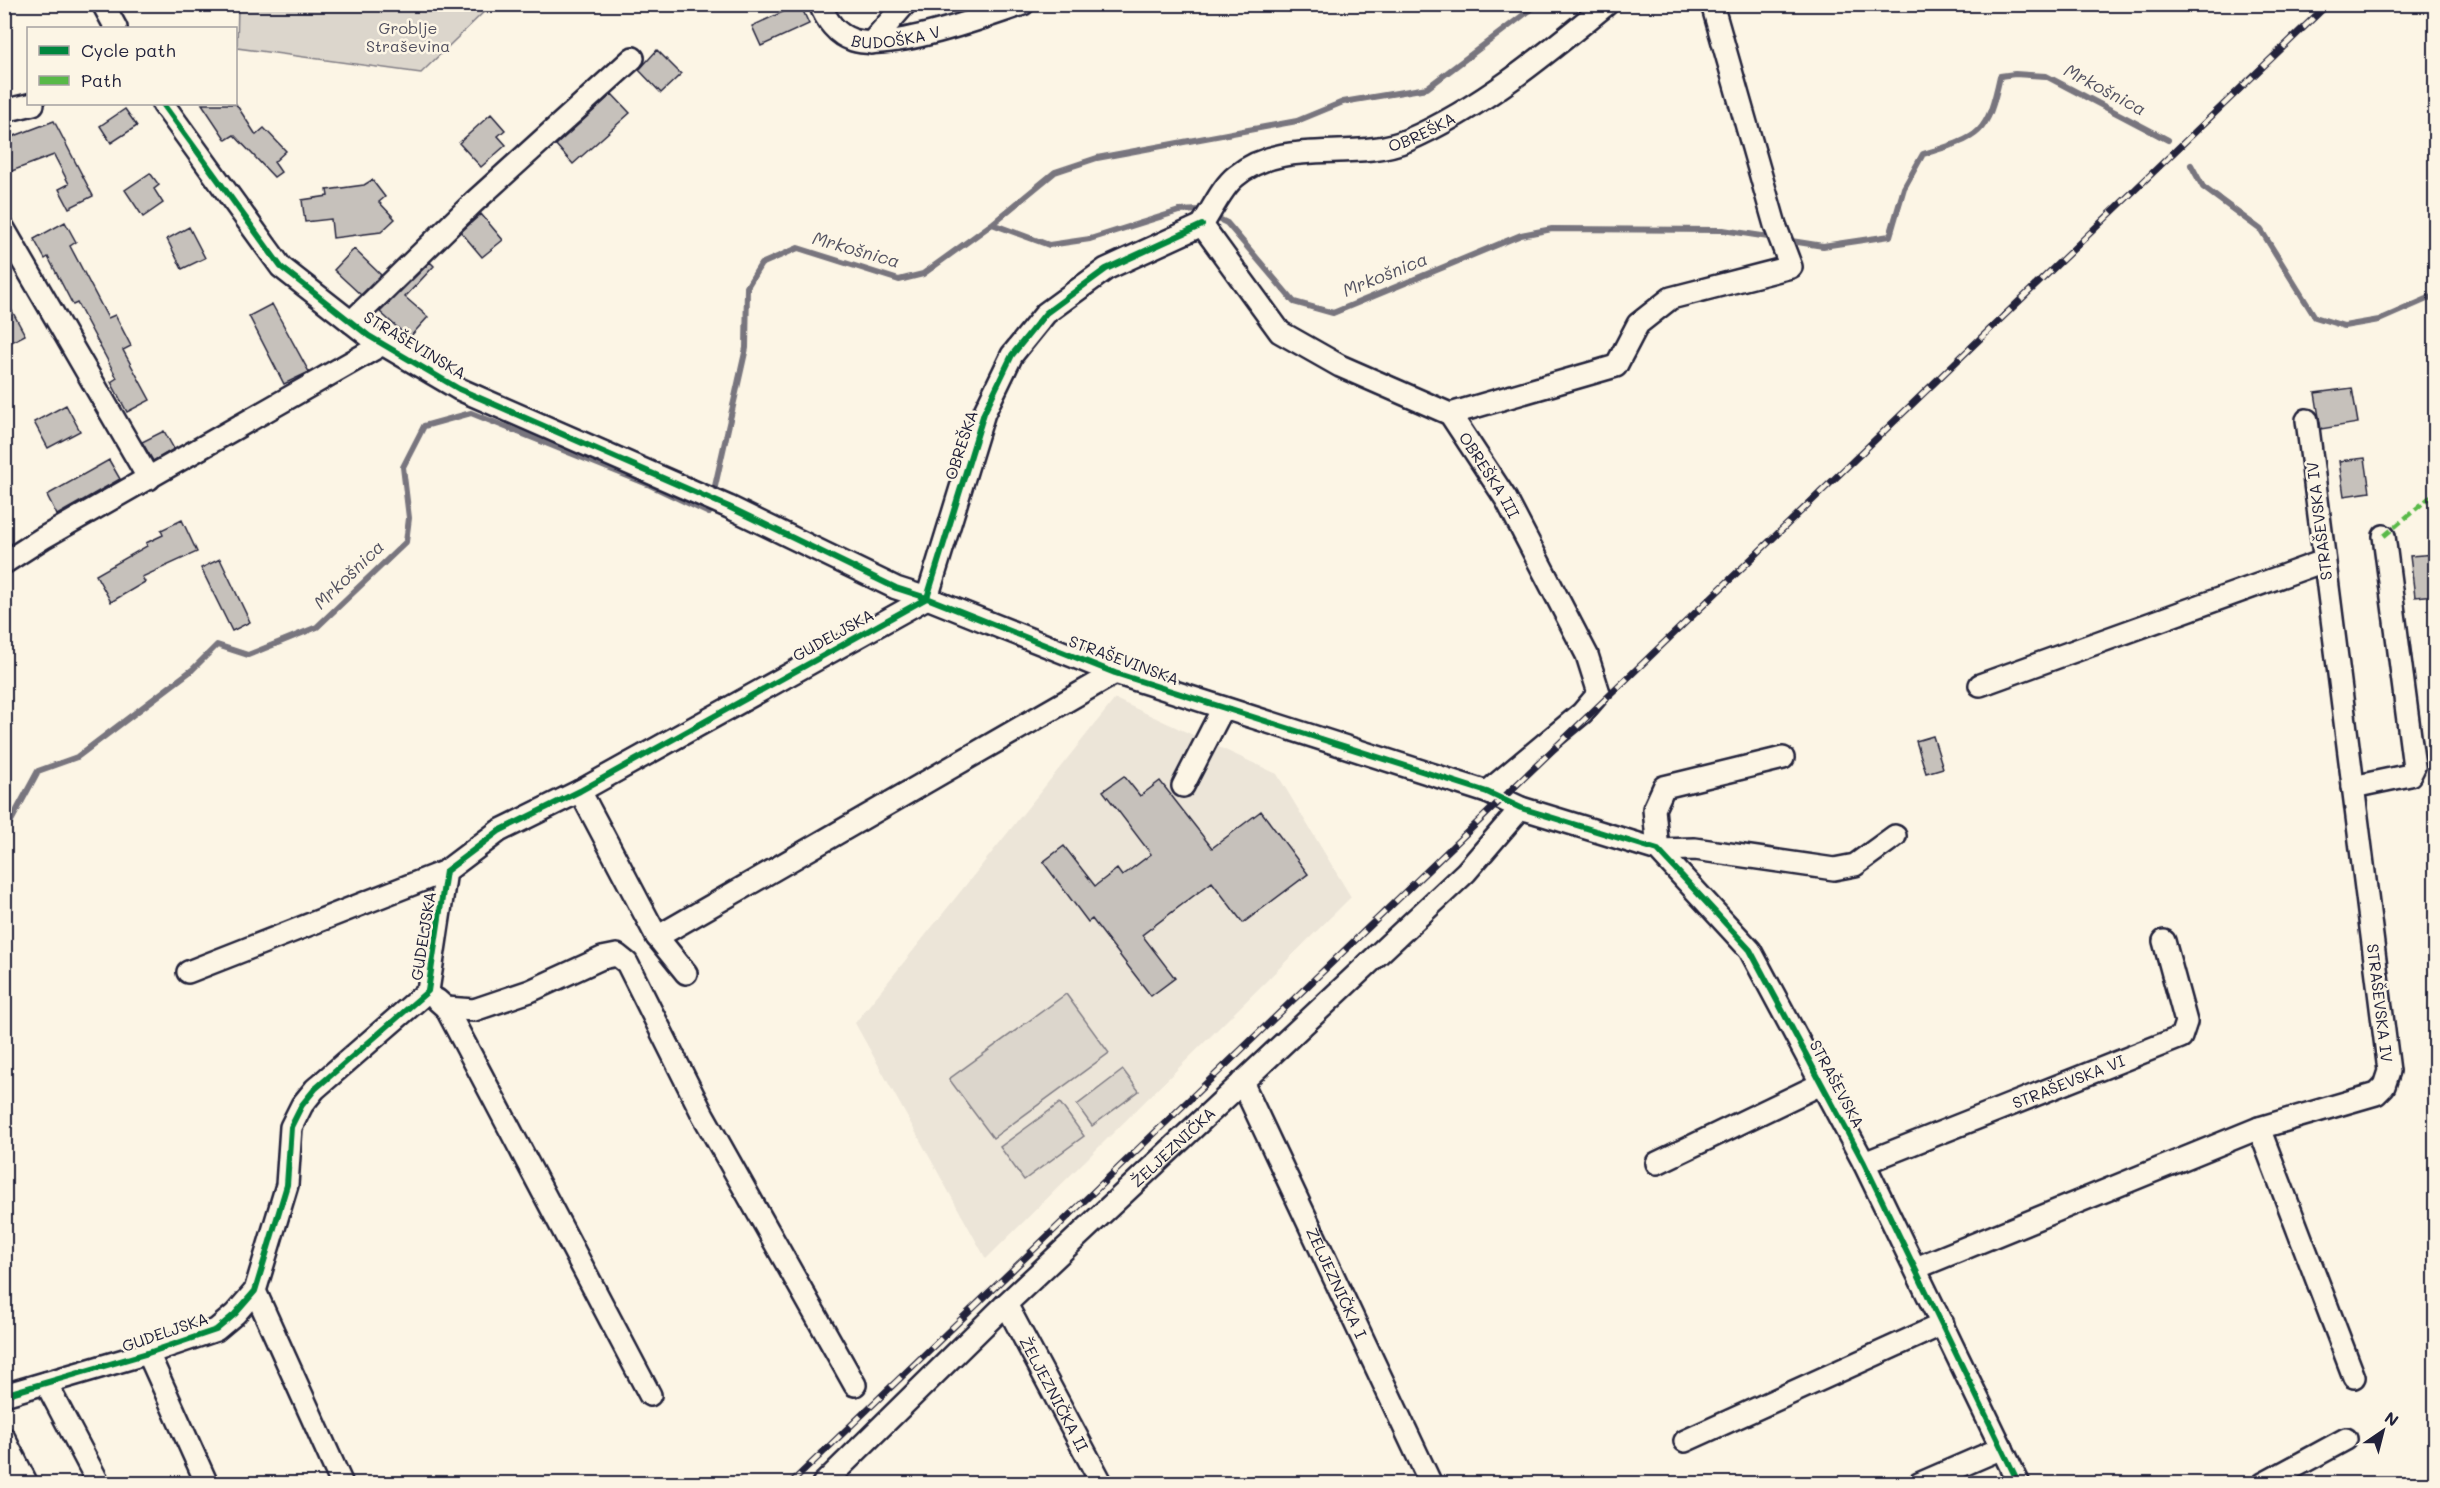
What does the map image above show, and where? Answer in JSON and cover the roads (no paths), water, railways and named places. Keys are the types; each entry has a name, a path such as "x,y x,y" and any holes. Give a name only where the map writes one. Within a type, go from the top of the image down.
{"street":[{"path":"102,4 115,27"},
{"name":"BUDOŠKA V","path":"820,4 832,27 850,39 871,43 941,31 1023,4"},
{"path":"871,43 905,4"},
{"name":"OBREŠKA","path":"927,598 984,413 1012,355 1046,313 1106,269 1202,225 1235,177 1258,163 1296,152 1360,151 1405,141 1465,112 1588,14 1607,4"},
{"path":"1450,414 1616,366 1638,324 1671,298 1791,267 1775,225 1712,4"},
{"path":"351,322 474,202 633,58"},
{"path":"4,111 29,105"},
{"name":"STRAŠEVINSKA","path":"164,105 281,267 383,344 459,389 729,507 896,588 927,598 1115,673 1487,792 1521,808"},
{"name":"OBREŠKA III","path":"1202,225 1280,332 1340,366 1450,414 1506,499 1587,655 1599,693 1582,713 1487,792"},
{"path":"4,229 149,479"},
{"path":"4,563 43,538 383,344"},
{"name":"STRAŠEVSKA IV","path":"1916,1268 2259,1128 2376,1094 2384,1086 2389,1071 2307,420"},
{"path":"2353,787 2410,775 2414,767 2384,536"},
{"path":"1980,685 2324,561"},
{"name":"GUDELJSKA","path":"4,1395 148,1353 216,1330 255,1292 287,1185 291,1127 302,1105 315,1089 428,991 446,871 499,831 580,791 927,598"},
{"path":"657,937 1115,673"},
{"path":"1183,786 1223,708"},
{"path":"1658,849 1654,809 1664,787 1783,758"},
{"path":"580,791 657,937 686,973"},
{"path":"1521,808 1658,849 1695,849 1834,869 1855,865 1895,837"},
{"name":"ŽELJEZNIČKA","path":"823,1484 1006,1304 1466,872 1521,808"},
{"name":"STRAŠEVSKA","path":"1658,849 1750,950 1916,1268 2019,1484"},
{"path":"188,972 446,871"},
{"name":"STRAŠEVSKA VI","path":"1863,1163 2181,1037 2186,1022 2164,941"},
{"path":"446,1008 474,1010 530,991 602,958 617,955 627,963 704,1115 855,1384"},
{"path":"428,991 446,1008 650,1395"},
{"name":"ŽELJEZNIČKA I","path":"1242,1082 1431,1484"},
{"path":"1657,1163 1821,1084"},
{"path":"2259,1128 2354,1377"},
{"path":"255,1292 342,1484"},
{"name":"ŽELJEZNIČKA II","path":"1006,1304 1102,1484"},
{"path":"1685,1441 1943,1324"},
{"path":"148,1353 207,1484"},
{"path":"46,1383 99,1484"},
{"path":"4,1438 27,1484"},
{"path":"2263,1484 2346,1439"},
{"path":"1919,1484 2002,1448"}],"waterway":[{"path":"992,224 1055,172 1097,158 1297,121 1343,102 1427,88 1538,4"},
{"name":"Mrkošnica","path":"1785,240 1823,246 1890,236 1904,188 1923,154 1969,138 1978,131 1985,123 1990,111 2000,76 2015,74 2046,76 2168,140"},
{"name":"Mrkošnica","path":"2191,165 2203,187 2261,230 2315,317 2344,326 2379,320 2436,295"},
{"name":"Mrkošnica","path":"4,834 38,771 77,757 192,670 217,645 248,655 317,627 406,542 409,518 403,467 424,426 471,413 650,485 709,513 746,348 747,287 761,264 798,248 899,280 923,274 992,224 1049,245 1090,239 1179,211 1200,210 1227,223 1294,302 1333,313 1521,235 1552,229 1723,230 1775,238"}],"railway":[{"path":"790,1484 2328,4"}],"park label":[{"name":"Groblje Straševina","path":"408,37"}]}
